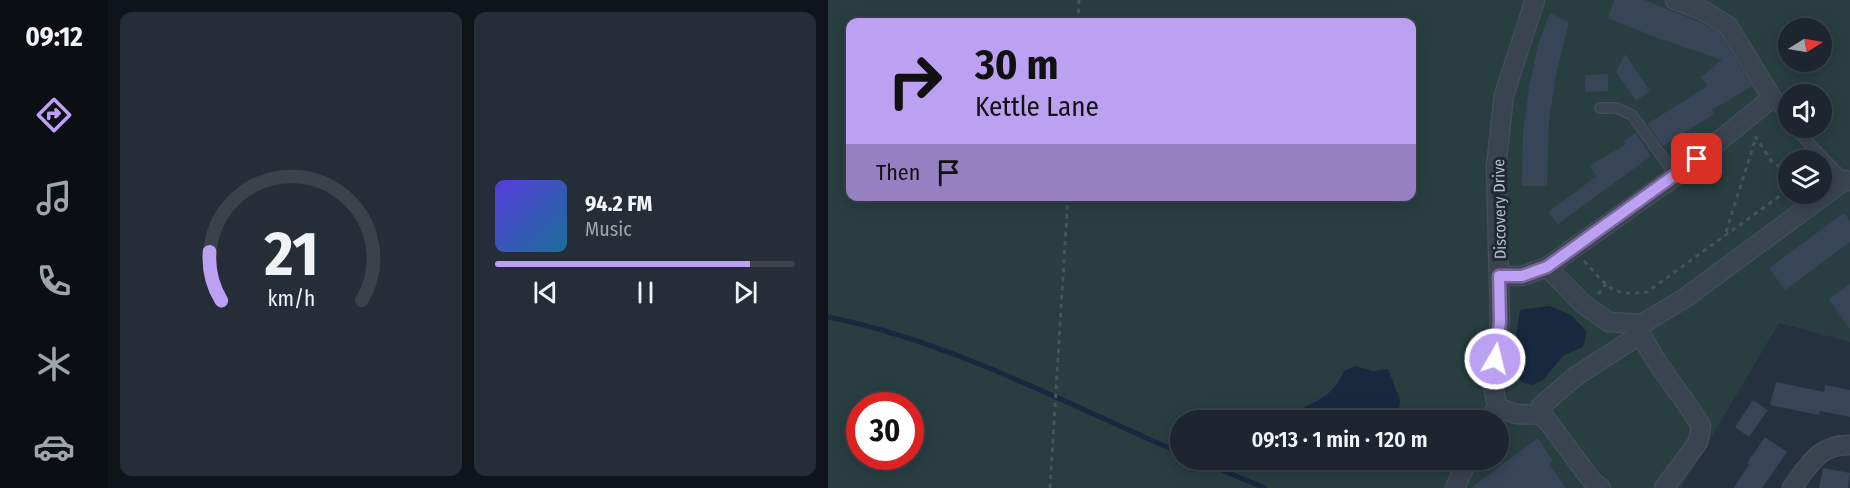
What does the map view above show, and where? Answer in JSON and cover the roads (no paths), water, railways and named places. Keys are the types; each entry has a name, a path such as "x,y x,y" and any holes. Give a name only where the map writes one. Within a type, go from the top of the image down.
{"street":[{"name":"Discovery Drive","path":"1493,410 1492,378 1500,322 1496,167 1503,95 1535,0"},
{"path":"1499,276 1522,276 1547,267 1676,176 1772,98 1728,26 1705,5 1675,0"},
{"path":"1601,488 1592,481 1543,415 1541,406 1576,376 1639,329 1642,324 1685,298 1847,181"},
{"path":"1547,267 1583,304 1609,322 1639,329 1701,426 1698,442 1664,488"},
{"path":"1509,414 1543,415"},
{"path":"1792,488 1820,451 1836,445 1850,445"},
{"path":"1455,488 1463,470"}],"lane":[{"path":"1772,98 1778,106"},
{"path":"1600,108 1616,108 1632,115 1676,176"},
{"path":"1804,138 1847,181"}],"water":[{"path":"1549,306 1571,315 1587,332 1583,347 1564,355 1543,380 1532,385 1524,383 1514,377 1511,368 1520,310"},
{"path":"1355,366 1373,371 1388,369 1400,400 1399,410 1301,410 1332,390 1344,371"}],"waterway":[{"path":"828,317 918,341 963,358 1170,449"},
{"path":"1222,470 1265,488"}]}
